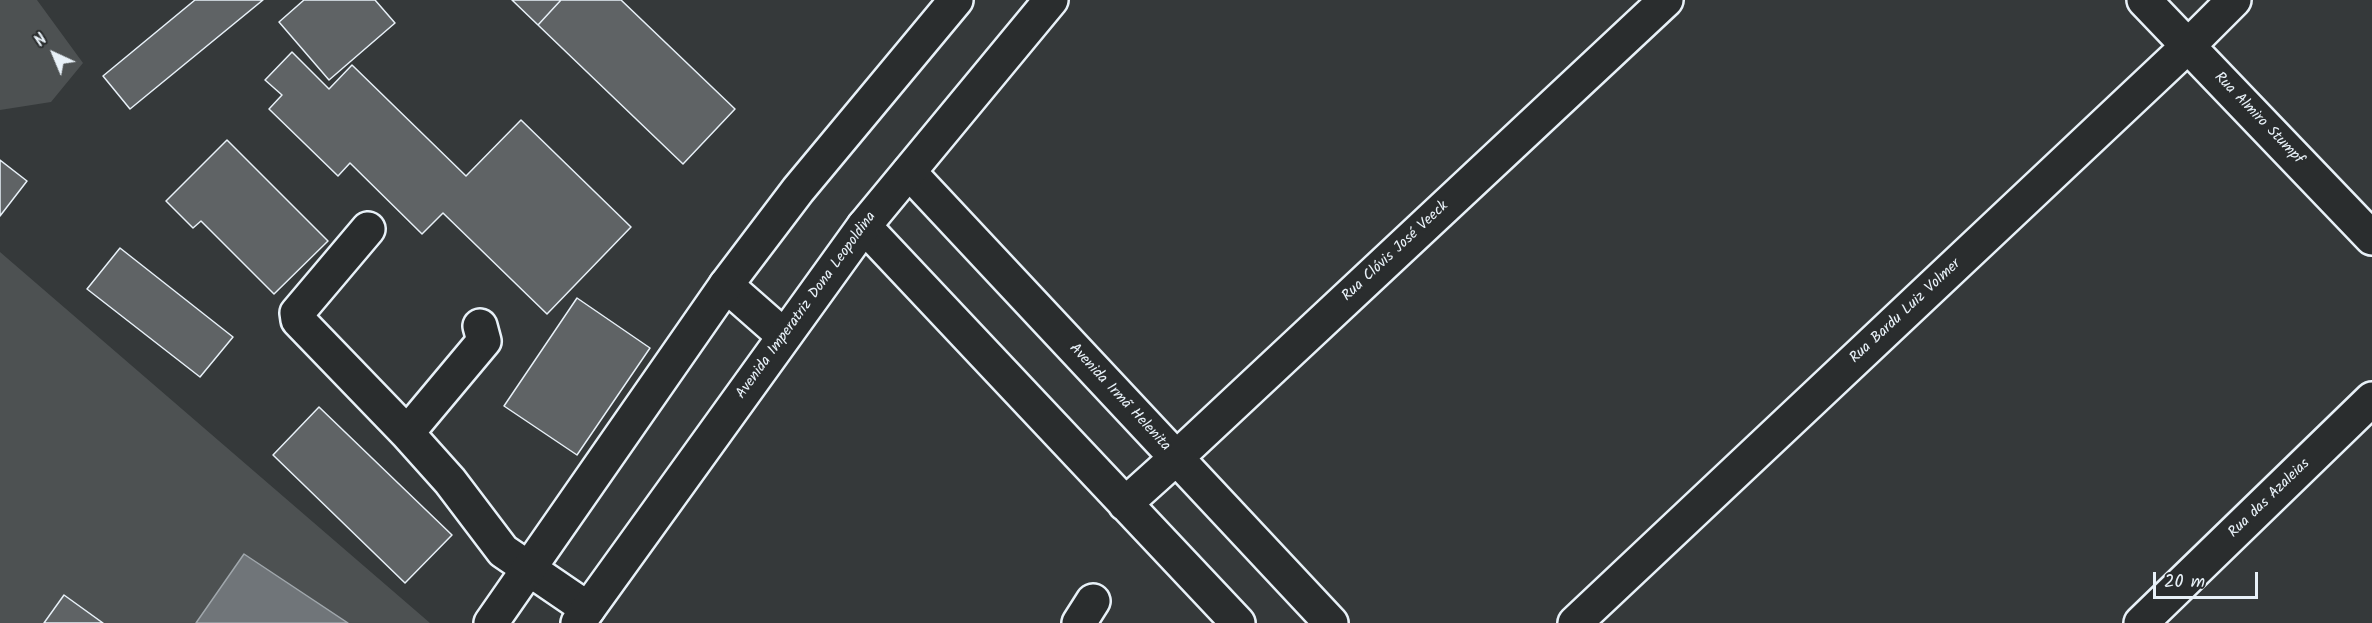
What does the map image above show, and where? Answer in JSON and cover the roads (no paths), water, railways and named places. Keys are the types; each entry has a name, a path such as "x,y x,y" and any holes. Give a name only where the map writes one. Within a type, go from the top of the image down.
{"street":[{"path":"491,623 726,285 798,190 956,0"},
{"name":"Avenida Imperatriz Dona Leopoldina","path":"583,616 864,226 1051,0"},
{"name":"Rua Clóvis José Veeck","path":"1125,504 1666,0"},
{"name":"Rua Almiro Stumpf","path":"2144,0 2372,238"},
{"name":"Rua Bardu Luiz Volmer","path":"1575,623 2188,46 2234,0"},
{"name":"Avenida Irmã Helenita","path":"909,172 1175,459 1331,623"},
{"path":"864,226 1238,623"},
{"path":"368,229 297,313 298,320 450,481 503,551 583,616"},
{"path":"726,285 784,336"},
{"path":"407,433 484,341 480,327"},
{"name":"Rua das Azaleias","path":"2141,623 2372,399"}]}
